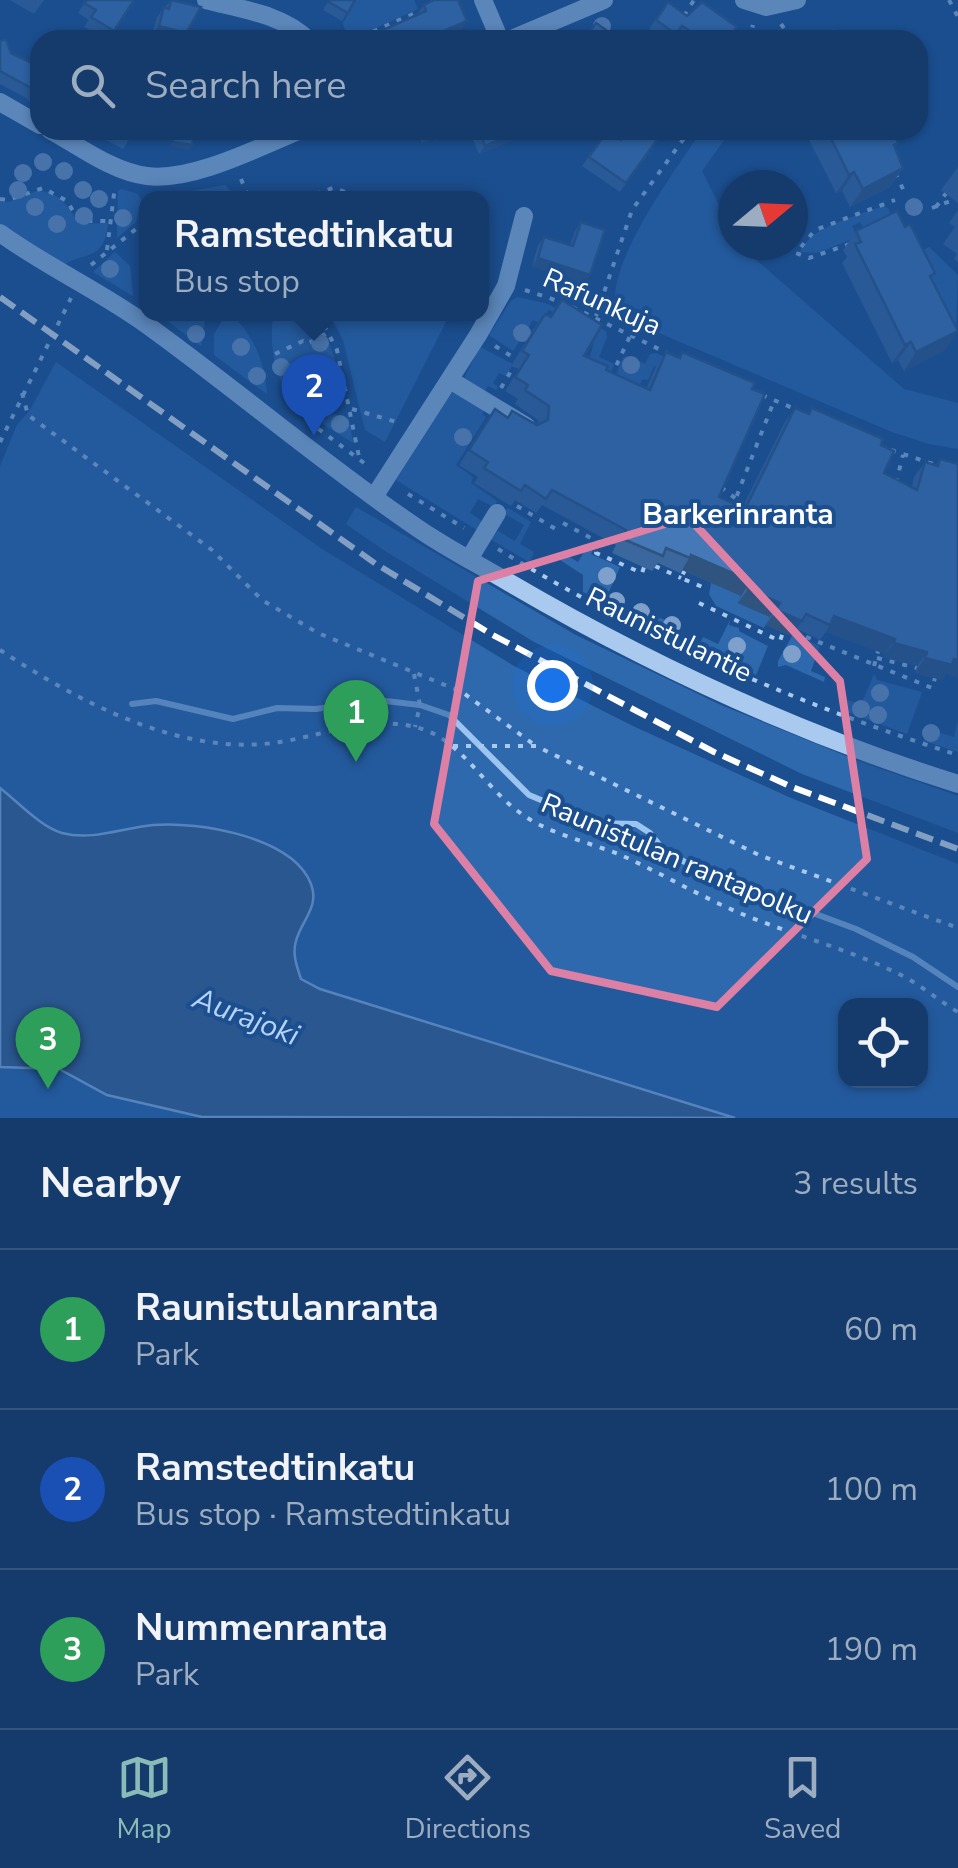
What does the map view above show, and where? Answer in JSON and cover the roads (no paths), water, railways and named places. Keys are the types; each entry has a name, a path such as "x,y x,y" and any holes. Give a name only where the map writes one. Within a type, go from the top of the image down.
{"street":[{"path":"206,0 271,18 296,30"},
{"path":"483,0 496,30"},
{"path":"532,30 604,0"},
{"path":"744,0 766,7 797,0"},
{"path":"0,102 30,118"},
{"path":"69,140 120,167 149,177 204,170 277,140"},
{"path":"489,316 506,286 524,216"},
{"name":"Raunistulantie","path":"0,233 139,320"},
{"name":"Raunistulantie","path":"140,321 238,392 285,433 380,488 415,527 613,642 819,734 958,784"},
{"path":"380,488 486,321"},
{"path":"450,380 528,427"},
{"path":"469,559 504,508"}],"water":[{"name":"Aurajoki","path":"0,788 38,820 62,833 96,835 172,824 242,835 265,844 285,854 311,884 312,907 295,946 301,979 320,989 735,1118 202,1117 107,1095 59,1069 0,1067"}],"waterway":[{"path":"132,704 156,701 233,719 277,708 316,709 377,700 420,705 449,715 529,795 596,823 636,824 650,833 665,852 711,875 856,929 913,957 958,987"}],"railway":[{"path":"0,297 376,564 491,634 714,752 792,787 958,849"}],"place":[{"name":"Ramstedtinkatu","path":"314,436"},
{"name":"Raunistulanranta","path":"356,762"},
{"name":"Nummenranta","path":"48,1089"}],"district":[{"name":"Barkerinranta","path":"738,514"}]}
